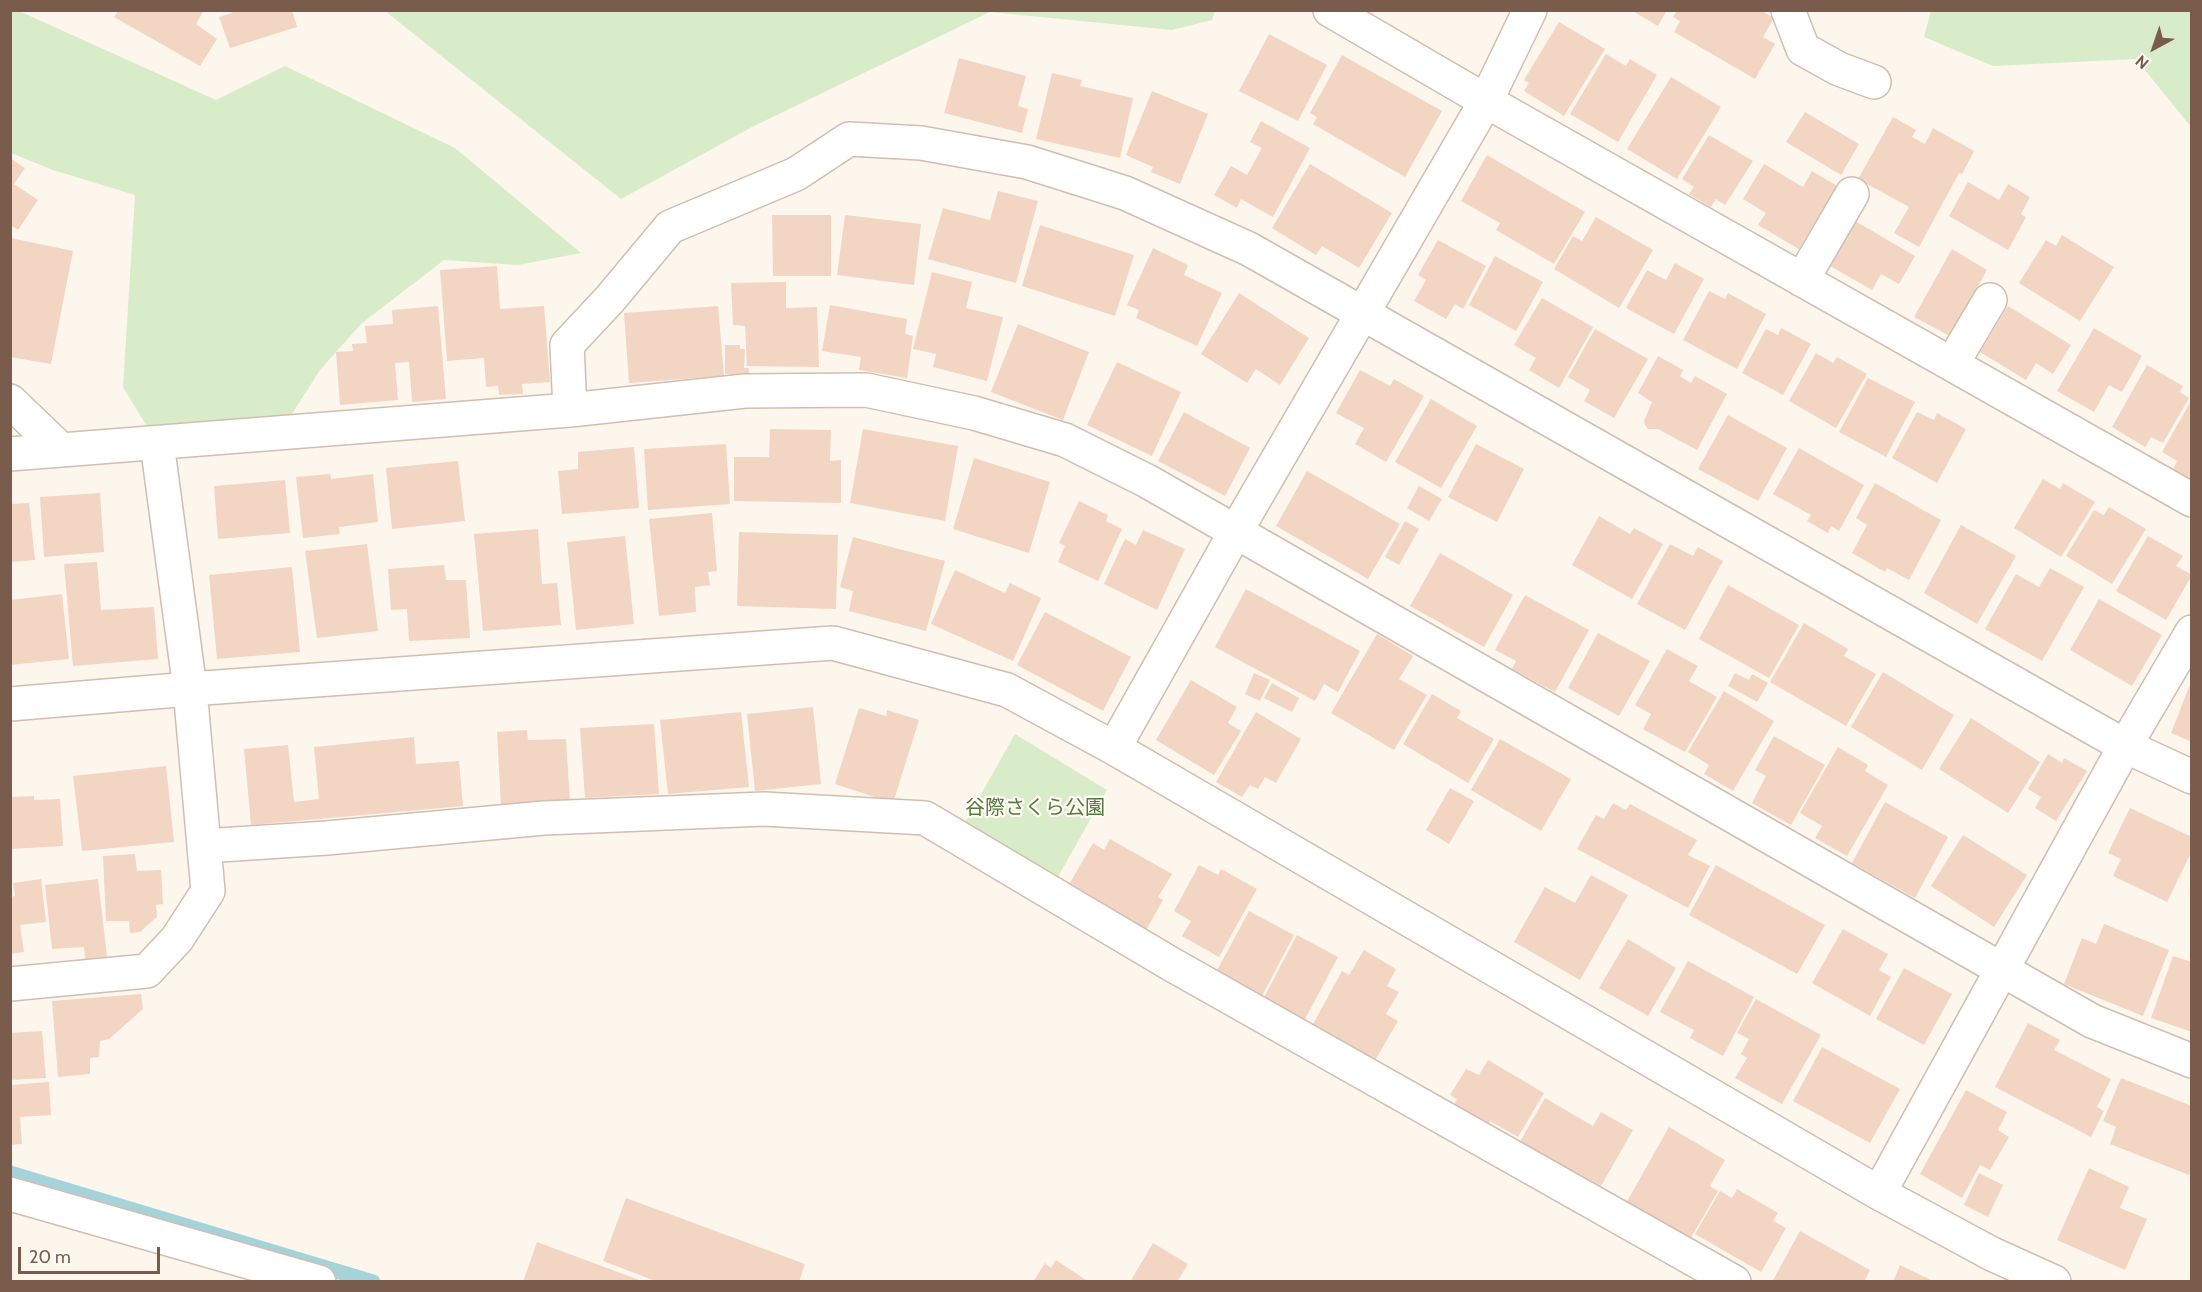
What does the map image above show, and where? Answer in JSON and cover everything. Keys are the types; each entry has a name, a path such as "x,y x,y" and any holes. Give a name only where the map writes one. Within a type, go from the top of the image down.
{"street":[{"path":"1330,10 1486,101 2192,500"},
{"path":"1114,748 1236,531 1486,101 1530,10"},
{"path":"1788,10 1803,49 1839,69 1874,82"},
{"path":"570,410 567,345 610,299 670,227 796,174 849,139 921,143 1027,162 1125,193 1249,249 2125,746 2192,777"},
{"path":"1803,280 1852,194"},
{"path":"1952,364 1990,300"},
{"path":"10,454 570,410 745,391 866,390 974,413 1065,440 1147,482 2092,1021 2192,1061"},
{"path":"10,401 61,450"},
{"path":"10,984 147,972 177,939 208,891 190,689 157,443"},
{"path":"1879,1193 2125,746 2192,632"},
{"path":"10,704 833,643 1007,690 1114,748 1879,1193 1992,1254 2055,1281"},
{"path":"204,846 327,838 544,818 764,809 925,818 1171,964 1734,1281"},
{"path":"10,1194 319,1281"}],"green space":[{"path":"10,11 19,11 216,100 285,66 455,148 581,253 518,265 444,260 361,324 320,370 281,431 157,443 123,387 135,195 53,170 11,153"},
{"path":"385,11 1215,11 1212,20 1172,30 990,12 752,127 621,199"},
{"path":"1931,11 2191,11 2191,127 2136,59 1993,66 1924,37"},
{"name":"谷際さくら公園","path":"1015,734 1107,790 1055,882 963,826"}],"building":[{"path":"119,10 204,10 196,24 217,39 200,66 114,17"},
{"path":"231,10 292,10 297,27 230,48 219,17 232,13"},
{"path":"1631,10 1667,10 1658,26"},
{"path":"1677,10 1760,10 1774,18 1763,37 1775,44 1755,79 1674,32 1680,21 1673,17"},
{"path":"1559,22 1605,49 1564,116 1524,91 1529,83 1524,80"},
{"path":"1269,34 1327,65 1298,121 1239,91"},
{"path":"1606,54 1626,66 1630,59 1657,75 1618,142 1570,114"},
{"path":"1342,55 1442,111 1405,177 1313,124 1317,117 1310,113"},
{"path":"959,58 1026,76 1018,106 1028,109 1022,133 944,113"},
{"path":"1052,73 1082,80 1080,86 1133,98 1120,158 1036,139"},
{"path":"1671,77 1721,107 1677,179 1627,149"},
{"path":"1152,91 1208,114 1180,184 1151,172 1153,167 1126,155"},
{"path":"1805,112 1859,144 1841,175 1786,142"},
{"path":"1893,117 1916,130 1912,137 1925,144 1933,128 1974,151 1962,174 1959,173 1919,247 1894,233 1909,207 1858,179"},
{"path":"1261,121 1310,148 1273,217 1241,199 1237,208 1214,195 1231,166 1247,175 1262,148 1250,142"},
{"path":"1709,135 1753,161 1725,205 1716,199 1711,207 1689,194 1694,187 1682,179"},
{"path":"1487,155 1585,212 1554,264 1496,230 1500,223 1461,201"},
{"path":"10,158 25,168 14,184 38,200 18,230 10,225"},
{"path":"1310,164 1392,213 1359,268 1322,246 1316,255 1272,228"},
{"path":"1764,164 1803,187 1812,171 1837,186 1799,249 1758,225 1766,213 1743,199"},
{"path":"1968,182 1999,200 2008,184 2030,197 2021,214 2026,217 2008,250 1949,216"},
{"path":"998,191 1038,201 1016,283 928,259 943,208 990,220"},
{"path":"772,215 831,215 831,276 773,276"},
{"path":"845,215 921,224 914,285 837,275"},
{"path":"1596,217 1653,250 1619,308 1554,269 1573,236 1582,241"},
{"path":"1855,221 1915,256 1899,284 1881,274 1872,290 1830,266"},
{"path":"1040,225 1134,255 1115,316 1022,286"},
{"path":"2062,235 2114,267 2080,321 2019,283 2046,240 2056,246"},
{"path":"11,238 73,251 51,364 10,357"},
{"path":"1438,240 1486,266 1463,309 1455,304 1446,319 1414,301 1426,280 1418,275"},
{"path":"1153,248 1188,265 1184,275 1222,293 1197,346 1136,318 1139,310 1127,305"},
{"path":"1952,249 1987,270 1950,336 1914,317"},
{"path":"1495,256 1543,282 1516,331 1469,305"},
{"path":"1675,263 1704,279 1674,334 1626,308 1647,270 1666,280"},
{"path":"497,266 500,309 544,306 550,382 522,384 523,394 499,395 498,386 486,387 484,358 447,361 440,270"},
{"path":"932,272 972,282 966,308 1003,317 987,381 933,367 936,354 913,349"},
{"path":"786,282 786,308 817,307 819,367 747,366 745,326 733,325 731,283"},
{"path":"1709,291 1725,299 1728,293 1766,314 1737,369 1683,340"},
{"path":"1239,293 1309,338 1280,385 1256,369 1247,383 1201,354"},
{"path":"1542,298 1593,327 1559,388 1529,370 1536,358 1514,345"},
{"path":"830,305 907,319 905,334 913,336 907,378 859,370 861,357 822,351"},
{"path":"438,306 446,399 412,402 409,362 395,363 398,400 340,405 336,352 353,351 352,344 367,343 365,326 393,324 392,310"},
{"path":"718,306 724,376 629,383 624,313"},
{"path":"2008,306 2071,345 2053,374 2036,363 2026,380 1980,352"},
{"path":"1018,324 1089,352 1063,420 991,392"},
{"path":"1781,328 1811,344 1783,395 1742,373 1766,329 1778,335"},
{"path":"2094,328 2142,356 2122,392 2109,385 2094,412 2057,391"},
{"path":"1595,329 1648,359 1614,418 1584,401 1590,390 1568,377"},
{"path":"725,345 740,345 740,349 745,349 744,368 749,368 749,375 725,374"},
{"path":"1816,353 1833,363 1837,357 1867,374 1836,428 1789,401"},
{"path":"1658,356 1683,370 1680,376 1691,383 1695,376 1727,394 1697,450 1658,429 1648,429 1645,425 1644,421 1652,402 1638,393"},
{"path":"1117,362 1181,392 1152,456 1087,425"},
{"path":"2147,365 2183,386 2180,392 2189,398 2163,443 2151,437 2145,447 2112,427"},
{"path":"1360,370 1390,386 1394,379 1424,396 1386,462 1355,444 1364,428 1336,413"},
{"path":"1868,378 1915,402 1886,457 1839,432"},
{"path":"1431,399 1477,426 1441,488 1395,462"},
{"path":"2192,399 2192,481 2173,470 2177,461 2162,452"},
{"path":"1184,412 1250,448 1225,496 1158,461"},
{"path":"1917,412 1934,420 1937,413 1966,429 1937,483 1892,458"},
{"path":"1728,415 1787,448 1758,501 1698,469"},
{"path":"770,429 831,430 830,461 841,460 841,503 734,501 734,457 769,457"},
{"path":"863,429 958,446 945,521 850,503"},
{"path":"726,444 730,504 648,510 644,449"},
{"path":"1476,444 1524,469 1497,522 1448,497"},
{"path":"634,447 639,508 562,514 558,471 578,469 578,452"},
{"path":"1799,448 1864,485 1839,531 1831,526 1828,533 1807,521 1811,515 1773,494"},
{"path":"974,458 1050,482 1029,553 953,529"},
{"path":"458,461 465,521 392,529 386,468"},
{"path":"1307,471 1400,524 1368,579 1276,526"},
{"path":"330,474 331,479 373,474 378,522 339,527 340,534 303,538 296,477"},
{"path":"2043,479 2060,489 2063,483 2095,502 2061,557 2014,528"},
{"path":"285,480 290,533 218,539 214,486"},
{"path":"1875,483 1941,520 1909,580 1887,568 1885,572 1852,553 1867,525 1856,518"},
{"path":"1419,486 1442,499 1429,521 1407,508"},
{"path":"100,493 104,552 44,557 40,497"},
{"path":"1079,501 1108,515 1106,521 1122,529 1098,581 1058,562 1065,546 1059,543"},
{"path":"29,503 35,560 10,562 10,504"},
{"path":"2109,507 2146,529 2112,584 2066,556 2094,510 2104,515"},
{"path":"712,513 717,571 708,572 710,585 695,587 696,612 659,616 649,519"},
{"path":"1599,516 1630,534 1634,528 1663,544 1632,599 1572,565"},
{"path":"1405,521 1419,529 1399,565 1385,557"},
{"path":"1961,525 2016,556 1977,624 1924,593"},
{"path":"538,529 542,584 557,583 561,625 483,631 474,534"},
{"path":"1143,530 1185,549 1157,610 1104,584 1125,539 1136,545"},
{"path":"739,532 838,535 836,609 737,606"},
{"path":"625,536 634,624 576,630 567,542"},
{"path":"2148,536 2183,556 2176,566 2192,575 2166,620 2116,591"},
{"path":"853,537 945,561 926,631 849,611 853,591 840,587"},
{"path":"367,544 378,631 317,638 305,551"},
{"path":"1670,544 1693,556 1698,547 1723,561 1685,630 1637,604"},
{"path":"1440,553 1513,595 1484,647 1410,606"},
{"path":"97,562 101,610 154,607 158,659 73,666 64,564"},
{"path":"444,565 446,580 466,580 470,638 409,641 407,609 391,610 388,569"},
{"path":"292,567 300,652 217,659 209,575"},
{"path":"2050,568 2084,587 2042,661 1985,629 2016,574 2039,587"},
{"path":"955,570 1005,593 1010,583 1041,598 1013,661 931,624"},
{"path":"1728,585 1799,625 1769,678 1699,639"},
{"path":"1246,589 1360,651 1338,692 1324,684 1315,701 1215,647"},
{"path":"62,594 69,659 10,665 10,600"},
{"path":"1525,595 1589,630 1555,692 1512,669 1516,661 1495,650"},
{"path":"2099,599 2162,635 2132,686 2070,650"},
{"path":"1045,612 1131,657 1103,711 1017,665"},
{"path":"1804,623 1848,649 1844,656 1876,674 1846,726 1770,682"},
{"path":"1598,633 1650,661 1619,716 1568,688"},
{"path":"1377,634 1413,656 1399,679 1427,695 1394,750 1331,713"},
{"path":"1667,649 1698,666 1689,681 1717,697 1685,752 1643,729 1651,714 1635,705"},
{"path":"1883,672 1954,715 1922,770 1851,727"},
{"path":"1254,673 1270,680 1260,701 1245,694"},
{"path":"1735,673 1749,680 1752,674 1768,683 1757,702 1728,686"},
{"path":"1191,680 1237,707 1228,723 1241,731 1214,775 1156,740"},
{"path":"2192,682 2192,742 2171,733"},
{"path":"1272,683 1299,698 1292,712 1264,698"},
{"path":"1724,691 1774,721 1733,791 1704,774 1709,765 1688,752"},
{"path":"1432,694 1461,711 1457,718 1494,739 1468,783 1403,744"},
{"path":"813,707 821,784 755,791 747,714"},
{"path":"859,708 886,716 887,710 919,720 893,803 835,784"},
{"path":"741,712 749,787 668,794 660,720"},
{"path":"1256,712 1301,739 1276,783 1265,777 1258,789 1250,785 1242,797 1216,782"},
{"path":"1971,718 2040,762 2008,813 1939,769"},
{"path":"654,724 659,794 585,798 580,728"},
{"path":"527,730 528,740 566,739 570,802 501,806 497,732"},
{"path":"1774,736 1825,765 1791,825 1752,803 1766,776 1755,770"},
{"path":"414,737 416,764 459,761 463,806 251,825 244,749 288,745 294,802 319,799 314,747"},
{"path":"1500,739 1571,779 1541,831 1471,790"},
{"path":"1838,747 1868,765 1865,771 1888,785 1847,856 1815,838 1822,826 1800,813"},
{"path":"2048,754 2062,763 2064,758 2087,771 2056,821 2035,808 2041,797 2028,789"},
{"path":"166,766 174,842 82,851 73,776"},
{"path":"1450,788 1474,801 1449,844 1426,830"},
{"path":"34,796 34,800 60,799 63,846 10,849 10,797"},
{"path":"1885,802 1948,837 1915,898 1852,863"},
{"path":"1613,803 1626,810 1630,804 1697,840 1688,855 1710,866 1688,908 1577,849 1596,815 1604,819"},
{"path":"2130,808 2192,837 2192,851 2167,902 2113,876 2121,859 2108,853"},
{"path":"1963,835 2027,875 1994,927 1931,886"},
{"path":"1110,839 1172,874 1158,897 1163,900 1145,932 1067,888 1093,843 1104,850"},
{"path":"135,854 137,871 161,870 163,904 156,905 157,917 140,932 130,933 129,921 106,921 103,856"},
{"path":"1199,865 1218,875 1221,869 1257,889 1219,957 1182,936 1191,921 1174,911"},
{"path":"1716,865 1825,925 1797,974 1689,915"},
{"path":"1591,875 1628,895 1580,980 1514,942 1545,887 1575,903"},
{"path":"41,879 46,922 20,925 24,952 10,954 10,897 15,896 13,883"},
{"path":"98,879 107,957 85,959 84,947 52,949 45,885"},
{"path":"1249,911 1294,935 1261,998 1215,974"},
{"path":"2104,924 2169,950 2143,1016 2064,984 2082,938 2096,944"},
{"path":"1843,929 1888,954 1879,970 1891,977 1870,1016 1812,983"},
{"path":"1297,935 1338,957 1303,1023 1262,1001"},
{"path":"1628,939 1676,968 1648,1016 1599,988"},
{"path":"1364,950 1396,969 1387,986 1399,992 1386,1014 1398,1021 1374,1062 1312,1026 1342,971 1349,975"},
{"path":"2173,956 2192,962 2192,1032 2151,1018"},
{"path":"1688,961 1754,997 1723,1056 1690,1038 1694,1030 1660,1012"},
{"path":"1904,968 1952,994 1924,1045 1876,1019"},
{"path":"141,994 143,1009 109,1039 100,1041 99,1057 90,1058 90,1074 58,1077 52,1001"},
{"path":"1756,999 1821,1035 1782,1104 1735,1078 1747,1058 1741,1054 1749,1039 1737,1033"},
{"path":"2028,1023 2060,1040 2054,1050 2111,1079 2097,1107 2104,1111 2091,1137 1995,1087"},
{"path":"42,1031 46,1078 10,1080 10,1033"},
{"path":"1822,1047 1900,1089 1870,1143 1793,1101"},
{"path":"1488,1060 1544,1093 1518,1137 1490,1121 1485,1128 1452,1109 1457,1099 1450,1095 1466,1069 1479,1075"},
{"path":"2121,1078 2192,1106 2192,1168 2189,1175 2110,1144 2116,1127 2103,1121"},
{"path":"49,1082 51,1115 20,1117 22,1144 10,1145 10,1085"},
{"path":"1966,1090 2007,1112 1998,1130 2009,1137 1990,1170 1980,1165 1962,1198 1920,1174"},
{"path":"1545,1098 1593,1126 1601,1112 1633,1130 1601,1186 1576,1172 1573,1177 1518,1145"},
{"path":"1669,1127 1725,1160 1710,1186 1718,1191 1689,1241 1625,1205"},
{"path":"2089,1168 2129,1187 2120,1208 2147,1219 2125,1270 2057,1240"},
{"path":"1979,1173 2003,1185 1988,1217 1964,1205"},
{"path":"1737,1189 1778,1213 1773,1221 1786,1228 1761,1272 1695,1234 1720,1191 1732,1198"},
{"path":"626,1198 805,1264 799,1282 658,1282 603,1261"},
{"path":"1800,1231 1870,1270 1864,1282 1772,1282"},
{"path":"537,1242 642,1281 642,1282 523,1282"},
{"path":"1153,1243 1188,1264 1177,1282 1130,1282"},
{"path":"1056,1260 1089,1282 1033,1282 1045,1263 1051,1268"},
{"path":"1900,1265 1935,1282 1893,1282"}],"waterway":[{"path":"10,1173 373,1282"}]}
